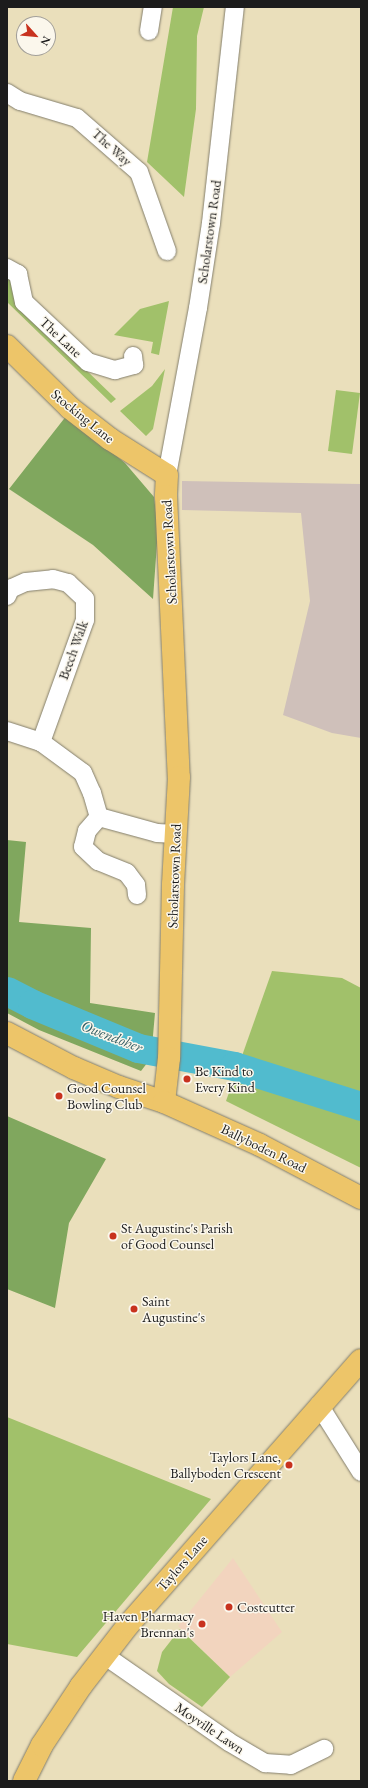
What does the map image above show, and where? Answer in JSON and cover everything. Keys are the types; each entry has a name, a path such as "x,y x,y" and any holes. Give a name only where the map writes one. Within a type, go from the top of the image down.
{"main road":[{"name":"Stocking Lane","path":"7,346 70,408 110,439 167,474"},
{"name":"Scholarstown Road","path":"164,1102 169,1054 178,734 166,496 167,474"},
{"name":"Ballyboden Road","path":"7,1032 74,1068 119,1087 164,1102 260,1144 361,1198"},
{"name":"Taylors Lane","path":"24,1781 42,1746 104,1655 319,1405 361,1360"}],"street":[{"path":"149,30 153,7"},
{"name":"Scholarstown Road","path":"167,474 198,308 211,223 235,7"},
{"name":"The Way","path":"7,93 20,102 77,118 139,172 167,251"},
{"name":"The Lane","path":"7,268 18,274 24,302 88,362 115,370 134,365 133,356"},
{"name":"Beech Walk","path":"7,596 10,589 26,582 53,579 68,583 85,599 85,620 41,742"},
{"path":"7,731 41,742 83,773 92,793 99,817"},
{"path":"99,817 157,833 176,834"},
{"path":"99,817 87,831 83,847 98,861 127,872 136,885 137,895"},
{"path":"319,1405 338,1438 361,1472"},
{"name":"Moyville Lawn","path":"104,1655 230,1742 265,1763 290,1765 324,1749"}],"shaded area":[{"path":"182,481 361,484 361,738 332,733 283,715 310,601 301,513 182,510"},
{"path":"233,1558 282,1632 230,1677 178,1626"}],"green space":[{"path":"173,7 204,7 197,36 196,109 184,197 147,162"},
{"path":"7,273 13,276 19,305 116,399 111,403 7,302"},
{"path":"169,301 159,355 151,353 153,342 114,335 140,309"},
{"path":"165,369 153,429 146,436 120,411 152,386"},
{"path":"336,390 360,393 352,454 328,451"},
{"path":"67,415 125,463 154,497 158,529 153,599 93,545 9,489"},
{"path":"7,840 26,842 19,922 91,928 90,1003 155,1013 151,1058 141,1071 39,1030 7,1013"},
{"path":"272,971 342,978 361,988 361,1168 226,1101"},
{"path":"7,1116 106,1159 69,1223 55,1308 7,1289"},
{"path":"7,1417 211,1499 77,1657 7,1644"},
{"path":"180,1629 230,1677 202,1707 169,1684 157,1671 162,1652"}],"waterway":[{"name":"Owendoher","path":"7,991 32,1004 138,1048 234,1066 361,1106"}],"place":[{"name":"Be Kind to Every Kind","path":"187,1079"},
{"name":"Good Counsel Bowling Club","path":"59,1096"},
{"name":"St Augustine's Parish of Good Counsel","path":"113,1236"},
{"name":"Saint Augustine's","path":"134,1309"},
{"name":"Taylors Lane, Ballyboden Crescent","path":"289,1465"},
{"name":"Costcutter","path":"229,1607"},
{"name":"Haven Pharmacy Brennan's","path":"202,1624"}]}
